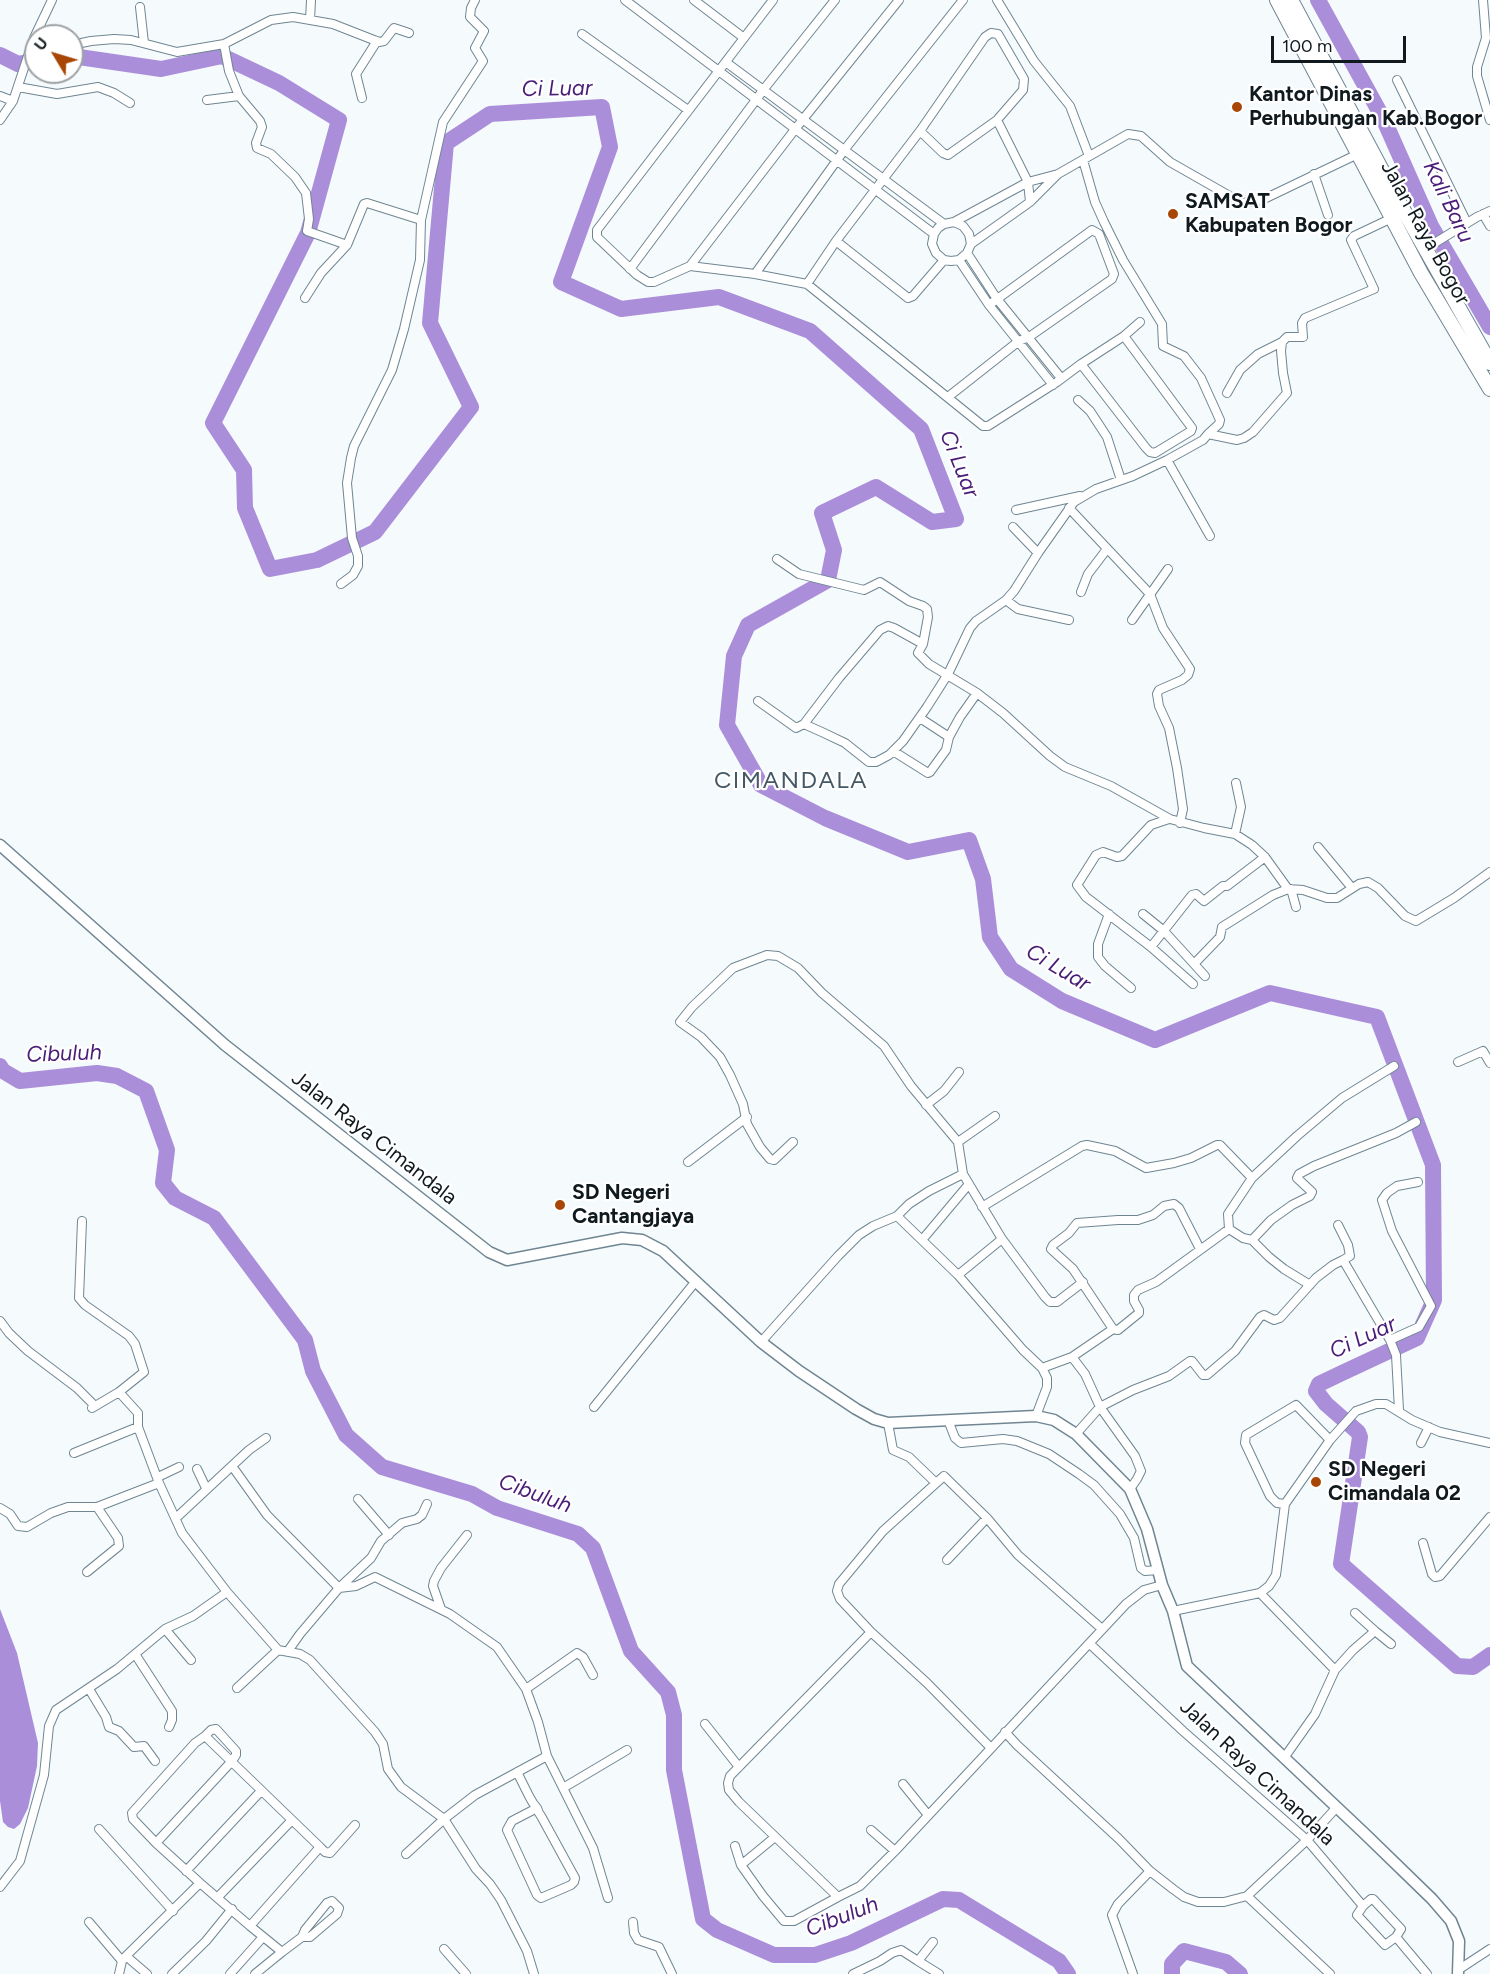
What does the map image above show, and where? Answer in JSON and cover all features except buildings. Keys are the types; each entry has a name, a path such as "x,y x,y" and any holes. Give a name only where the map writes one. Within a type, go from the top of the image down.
{"highway":[{"name":"Jalan Raya Bogor","path":"1277,0 1421,273 1490,389"},
{"name":"Jalan Raya Bogor","path":"1291,0 1490,363"}],"street":[{"path":"42,24 52,0"},
{"path":"310,20 311,0"},
{"path":"341,584 356,571 358,556 352,538 347,483 354,446 392,370 413,294 420,260 421,220 443,122 483,61 475,48 483,31 470,17 475,0"},
{"path":"625,0 838,159 934,234"},
{"path":"694,0 744,38"},
{"path":"773,0 596,232 597,237 630,268 645,281 651,282 690,266 755,274 807,284 983,426 988,426 1053,384 1124,336 1140,322"},
{"path":"630,268 756,98 835,0"},
{"path":"690,266 803,119 899,0"},
{"path":"755,274 845,149 963,0"},
{"path":"804,724 845,743 869,762 876,762 893,752 920,718 948,674 970,628 1014,591 1069,508 1096,489 1167,460 1203,440 1219,424 1220,420 1201,378 1184,356 1163,346 1162,324 1123,260 1104,222 1095,202 1086,158 1070,106 1034,61 997,0"},
{"path":"1483,0 1486,38 1477,67 1477,76 1490,120"},
{"path":"140,7 144,43"},
{"path":"84,42 114,39 144,43 177,52 224,46 271,20 293,17 346,28 377,41 384,41 395,28 409,33"},
{"path":"807,284 985,38 994,32 998,34 1024,81 1023,90 997,120 948,155 943,153 920,130"},
{"path":"582,34 688,110"},
{"path":"362,98 356,74 377,41"},
{"path":"224,46 229,70 239,96 260,121 262,127 256,143 257,148 271,154 295,177 306,193 308,232 344,244"},
{"path":"727,63 944,224"},
{"path":"0,120 13,101 24,70"},
{"path":"1397,80 1467,223"},
{"path":"18,87 57,94 98,87 130,103"},
{"path":"0,96 13,101"},
{"path":"207,100 239,96"},
{"path":"997,120 1028,182 1030,202"},
{"path":"1058,174 1030,202 971,244 967,254 959,260 944,260 936,253 932,244 934,234 944,224 954,222 1028,182 1058,174 1128,134 1138,134 1170,162 1242,203 1262,200 1371,147"},
{"path":"1314,174 1328,215"},
{"path":"305,298 344,244 365,203 421,220"},
{"path":"1428,247 1486,212 1490,225"},
{"path":"1227,393 1240,370 1258,354 1287,337 1302,337 1302,323 1305,318 1374,289 1351,240 1354,236 1392,218"},
{"path":"954,222 963,226 969,234 971,244"},
{"path":"948,397 1019,341 1029,337 1113,278 1114,274 1099,234 1092,230 989,305"},
{"path":"836,241 908,298 913,296 944,260"},
{"path":"967,254 997,299 1061,378"},
{"path":"959,260 989,305 1053,384"},
{"path":"1080,364 1150,452 1155,453 1191,431 1192,428 1124,336"},
{"path":"1208,434 1231,439 1244,438 1282,400 1287,393 1282,373 1282,342"},
{"path":"1078,400 1090,411 1107,437 1121,480"},
{"path":"1167,460 1210,536"},
{"path":"1016,510 1084,496"},
{"path":"1069,508 1150,594 1164,628 1190,669 1188,675 1182,680 1159,690 1157,694 1159,706 1169,728 1177,768 1183,809 1180,823"},
{"path":"1013,527 1038,553"},
{"path":"1081,592 1088,574 1107,549"},
{"path":"777,559 795,573 864,590 880,582 909,601 927,609 928,617 923,644 918,654 929,664 977,693 1003,713 1050,756 1065,766 1111,786 1170,819 1235,834 1252,845 1265,857 1290,889 1296,907"},
{"path":"1132,620 1168,568"},
{"path":"1006,600 1018,609 1069,620"},
{"path":"758,701 796,728 804,724 880,630 888,626 923,644"},
{"path":"893,752 929,773 946,750 960,717 977,693"},
{"path":"920,718 950,737"},
{"path":"1235,834 1241,807 1236,783"},
{"path":"1170,819 1151,825 1122,856 1117,857 1099,852 1078,881 1078,889 1193,984"},
{"name":"Jalan Raya Cimandala","path":"0,845 225,1045 489,1252 507,1260 632,1238 642,1240 663,1251 761,1342 799,1371 874,1419 888,1423 1036,1416 1054,1420 1076,1434 1130,1489 1147,1529 1162,1584 1173,1611 1187,1666 1432,1899 1451,1921 1459,1941 1458,1972"},
{"path":"1318,847 1352,888"},
{"path":"1151,947 1192,895 1196,894 1203,901 1206,900 1265,857"},
{"path":"1195,963 1220,937 1222,927 1273,895 1290,889 1336,898 1363,882 1373,884 1405,916 1416,921 1490,872"},
{"path":"1109,914 1098,944 1098,957 1131,988"},
{"path":"1143,914 1164,931 1205,976"},
{"path":"793,1142 772,1161 759,1147 752,1134 730,1075 720,1057 701,1037 680,1022 692,1006 733,969 766,955 778,956 788,961 837,1007 876,1038 926,1105 958,1142 963,1174 1002,1239 1050,1302 1057,1302 1083,1282"},
{"path":"1458,1062 1483,1051 1490,1063"},
{"path":"1229,1229 1228,1214 1252,1178 1342,1098 1394,1066"},
{"path":"926,1105 944,1091 959,1072"},
{"path":"688,1162 747,1116"},
{"path":"958,1142 994,1116"},
{"path":"1252,1240 1292,1204 1310,1196 1311,1192 1298,1178 1299,1174 1396,1133 1416,1122"},
{"path":"982,1206 1087,1145 1114,1151 1146,1168 1191,1158 1220,1145 1252,1178"},
{"path":"761,1342 859,1235 897,1216 919,1197 963,1174"},
{"path":"1393,1347 1419,1327 1431,1306 1392,1231 1382,1200 1397,1186 1418,1182"},
{"path":"922,1240 969,1184"},
{"path":"1113,1329 1073,1269 1051,1249 1053,1245 1069,1233 1077,1223 1138,1220 1153,1215 1164,1206 1174,1204 1179,1208 1200,1249"},
{"path":"897,1216 958,1275 1041,1368 1047,1378 1047,1387 1036,1416"},
{"path":"0,1321 22,1345 77,1388 94,1407 119,1392 142,1374 144,1370 135,1344 129,1335 78,1298 82,1221"},
{"path":"1076,1434 1100,1407 1133,1390 1169,1376 1190,1360 1203,1375 1207,1375 1235,1351 1260,1317 1264,1316 1274,1320 1280,1318 1325,1270 1350,1256 1348,1245 1338,1225"},
{"path":"1229,1229 1243,1238 1252,1240 1284,1269 1310,1285"},
{"path":"1041,1368 1072,1357 1113,1329 1118,1330 1138,1313 1134,1295 1138,1290 1156,1282 1229,1229"},
{"path":"958,1275 1002,1239"},
{"path":"1343,1260 1393,1347 1399,1410"},
{"path":"594,1407 696,1281"},
{"path":"1072,1357 1085,1374 1100,1407 1135,1456 1141,1471 1130,1489"},
{"path":"119,1392 136,1410 139,1417 138,1427 159,1480 188,1542 227,1592 283,1651 306,1656 375,1732 383,1744 388,1769 401,1787 444,1819 476,1869 501,1900 527,1951 533,1974"},
{"path":"1173,1611 1260,1593 1269,1586 1276,1575 1285,1504 1330,1440 1356,1411 1376,1404 1386,1404 1412,1420 1440,1432 1490,1443"},
{"path":"1285,1504 1277,1503 1270,1496 1245,1443 1246,1435 1296,1405 1330,1440"},
{"path":"948,1420 955,1438 962,1443 1003,1439 1017,1441 1049,1454 1094,1485 1120,1514 1134,1538 1141,1568 1145,1571 1158,1570"},
{"path":"888,1423 893,1450 909,1457 936,1483"},
{"path":"74,1453 138,1427"},
{"path":"1422,1443 1429,1427"},
{"path":"176,1518 254,1445 266,1438"},
{"path":"232,1466 267,1515 339,1588"},
{"path":"0,1508 10,1514 21,1528 27,1527 68,1507 97,1507 159,1480 179,1467"},
{"path":"197,1469 206,1488"},
{"path":"991,1748 840,1599 837,1591 839,1584 884,1531 944,1476 987,1518 1018,1555 1102,1629"},
{"path":"358,1498 389,1535"},
{"path":"237,1688 283,1651 339,1588 371,1557 381,1542 402,1523 423,1515 427,1504"},
{"path":"87,1572 119,1546 118,1538 97,1507"},
{"path":"1423,1543 1432,1574 1436,1577 1440,1576 1490,1517"},
{"path":"947,1560 987,1518"},
{"path":"1134,1538 1147,1529"},
{"path":"441,1609 433,1586 434,1581 466,1535"},
{"path":"339,1588 350,1587 375,1577 441,1609 476,1630 497,1647 526,1689 547,1756 593,1848 608,1898"},
{"path":"735,1846 741,1865 784,1921 794,1921 860,1886 1135,1595 1162,1584"},
{"path":"0,1887 21,1861 44,1774 51,1719 61,1706 89,1689 165,1629 193,1616 227,1592"},
{"path":"1260,1593 1335,1670"},
{"path":"1355,1613 1391,1644"},
{"path":"165,1629 191,1660"},
{"name":"Jalan Raya Cimandala","path":"1284,1758 1315,1714 1335,1670 1375,1631"},
{"path":"838,1897 739,1802 729,1790 728,1783 730,1776 871,1632"},
{"name":"Jalan Raya Cimandala","path":"1090,1644 1183,1731 1307,1840 1363,1906 1357,1915 1384,1944 1396,1937"},
{"path":"526,1689 577,1653 584,1657 593,1676"},
{"path":"135,1654 172,1711 169,1727"},
{"path":"89,1689 106,1717 109,1727 119,1731 134,1747 144,1746 155,1761"},
{"path":"705,1724 739,1767"},
{"path":"1005,1732 1150,1871 1184,1897 1198,1902 1224,1902 1247,1896 1307,1840 1336,1808"},
{"path":"282,1952 186,1871 133,1819 132,1813 195,1743 205,1736 325,1852 330,1853 355,1825"},
{"path":"563,1788 627,1750"},
{"path":"406,1854 444,1819 475,1795 547,1756"},
{"path":"156,1843 232,1761"},
{"path":"517,1772 537,1808 575,1878 571,1885 541,1898 537,1895 507,1830 512,1821 537,1808"},
{"path":"903,1784 928,1815"},
{"path":"186,1871 261,1791"},
{"path":"218,1898 292,1820"},
{"path":"99,1829 172,1911"},
{"path":"871,1830 895,1851"},
{"path":"741,1865 775,1837"},
{"path":"250,1926 320,1847"},
{"path":"1133,1974 1112,1915 1118,1904 1150,1871"},
{"path":"119,1974 124,1958 200,1883"},
{"path":"1247,1896 1330,1974"},
{"path":"1363,1906 1373,1899 1401,1929 1396,1937 1426,1974"},
{"path":"255,1974 302,1937 327,1903 332,1901 339,1908 337,1914 310,1937 302,1937"},
{"path":"172,1974 206,1941 232,1909"},
{"path":"90,1922 124,1958 147,1974"},
{"path":"633,1922 634,1933 638,1940 659,1947 672,1974"},
{"path":"230,1974 263,1937"},
{"path":"918,1961 933,1942"},
{"path":"444,1949 466,1974"},
{"path":"1458,1972 1490,1949"},
{"path":"853,1974 901,1950 939,1974"}],"shaded area":[{"path":"0,1609 17,1653 38,1743 37,1766 28,1808 20,1824 14,1829 3,1822 0,1801"}],"waterway":[{"name":"Kali Baru","path":"1318,0 1384,120 1431,226 1490,327"},
{"name":"Ci Luar","path":"0,55 18,64 24,63"},
{"name":"Ci Luar","path":"84,58 161,69 222,56 279,83 339,120 308,233 213,423 244,470 245,508 270,569 317,560 375,532 471,407 430,323 446,143 490,114 602,107 610,147 561,282 621,309 719,297 810,331 921,429 956,519 932,522 876,487 822,513 834,550 828,580 748,625 734,656 727,725 761,785 825,818 908,852 969,840 983,879 990,937 1011,969 1062,1001 1155,1040 1270,993 1377,1017 1433,1165 1434,1300 1417,1338 1319,1384 1316,1391 1326,1404 1358,1432 1360,1437 1341,1564 1457,1666 1473,1667 1490,1655"},
{"name":"Cibuluh","path":"0,1066 3,1071 20,1081 97,1073 117,1076 146,1091 167,1150 163,1183 175,1198 214,1218 305,1340 313,1371 346,1435 382,1467 472,1494 497,1508 578,1534 593,1548 631,1651 668,1692 674,1715 674,1770 703,1919 717,1930 774,1955 815,1955 851,1943 943,1899 959,1900 1059,1961 1068,1974"},
{"name":"Cibuluh","path":"1172,1974 1172,1964 1184,1951 1226,1962 1240,1974"}],"place":[{"name":"Kantor Dinas Perhubungan Kab.Bogor","path":"1237,107"},
{"name":"SAMSAT Kabupaten Bogor","path":"1173,214"},
{"name":"SD Negeri Cantangjaya","path":"560,1205"},
{"name":"SD Negeri Cimandala 02","path":"1316,1482"}],"district":[{"name":"CIMANDALA","path":"791,781"}]}
